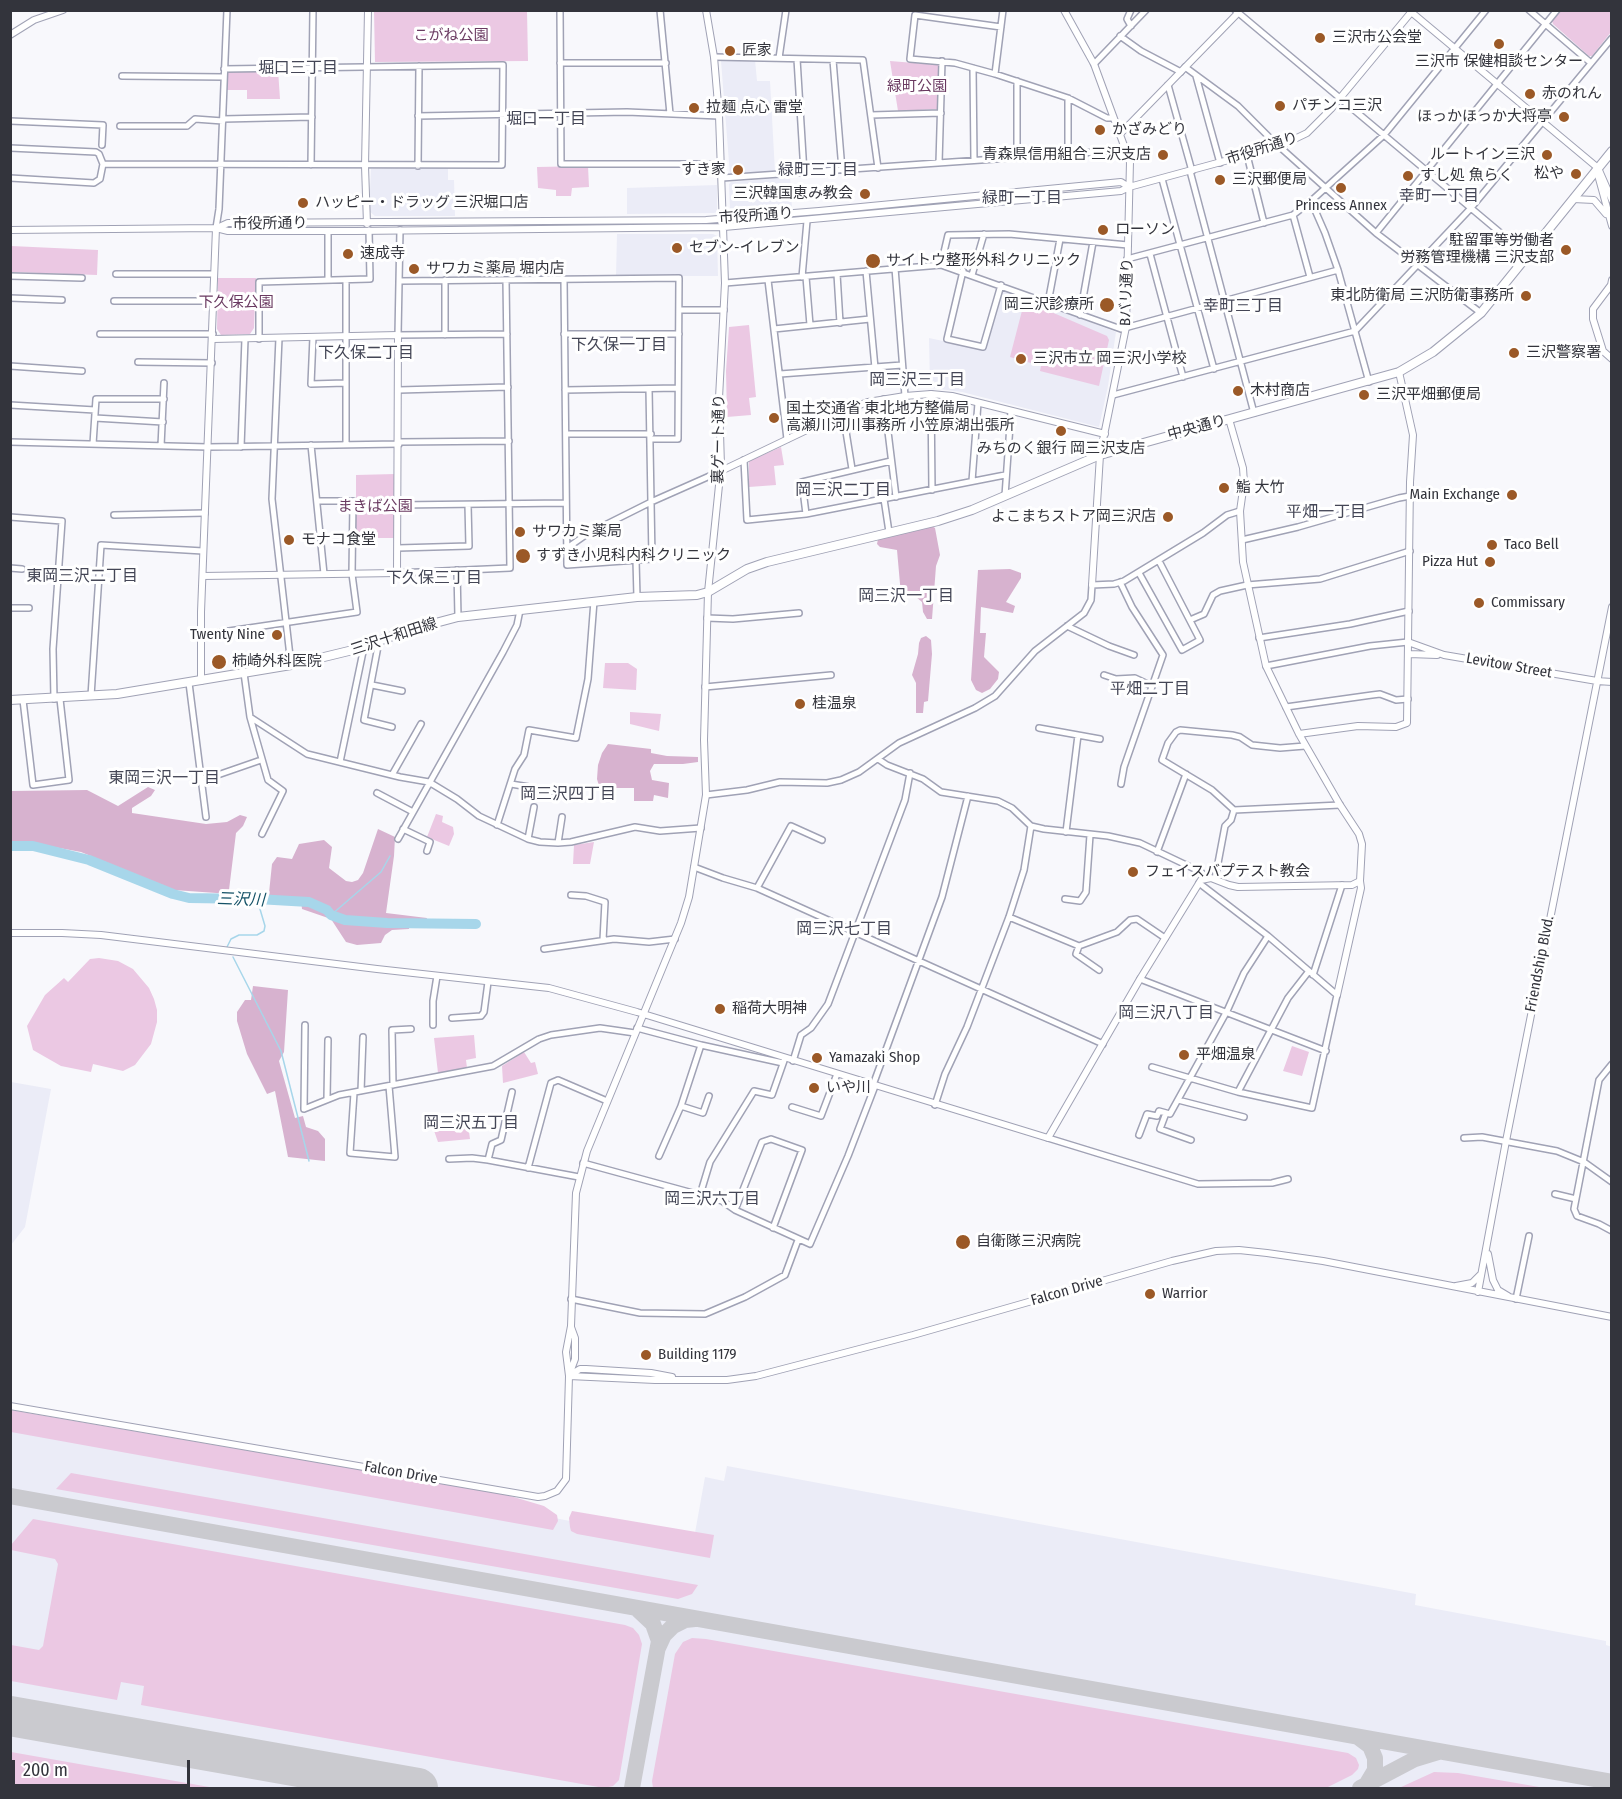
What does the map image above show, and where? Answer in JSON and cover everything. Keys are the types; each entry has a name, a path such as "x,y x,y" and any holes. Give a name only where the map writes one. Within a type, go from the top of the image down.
{"main road":[{"name":"中央通り","path":"708,592 747,569 767,562 972,510 1100,455 1399,372 1433,352 1481,313 1611,151"},
{"name":"三沢十和田線","path":"10,700 91,696 189,683 291,665 364,647 409,630 458,617 594,601 697,595 708,592"}],"street":[{"path":"10,35 34,20 63,10"},
{"path":"201,681 203,551 227,11 236,10"},
{"path":"311,165 313,10"},
{"path":"259,339 259,282 370,279 365,166 368,10"},
{"path":"560,10 561,164 721,164"},
{"path":"660,10 670,114"},
{"name":"裏ゲート通り","path":"571,1326 574,1212 579,1177 607,1101 675,939 689,897 706,795 707,618 721,471 719,398 725,283 719,116 714,57 706,10"},
{"path":"779,58 786,10"},
{"path":"995,74 1003,10"},
{"name":"Bバリ通り","path":"1064,10 1094,64 1130,162 1126,327 1100,455 1092,585"},
{"path":"1131,10 1127,20 1131,26"},
{"path":"1094,64 1146,10"},
{"path":"1127,259 1293,215 1384,135 1486,10"},
{"path":"1530,10 1591,63"},
{"path":"1376,233 1557,10"},
{"path":"1411,11 1598,168 1611,200"},
{"name":"市役所通り","path":"216,228 228,231 328,231 724,227 1121,191 1129,186 1280,146 1307,133 1340,98 1411,11"},
{"path":"1120,134 1236,12 1528,256"},
{"path":"1001,27 915,15 910,59 942,62 995,74 1068,98 1107,118 1113,118"},
{"path":"1120,36 1141,51 1197,76 1238,106 1376,233 1481,313"},
{"path":"1113,395 1355,331 1472,208 1611,38"},
{"path":"714,57 862,60 872,115 878,168"},
{"path":"797,58 804,173"},
{"path":"833,60 842,170"},
{"path":"939,163 942,62"},
{"path":"560,63 666,63"},
{"path":"103,165 502,165 503,65 225,69"},
{"path":"418,66 418,166"},
{"path":"974,68 974,160"},
{"path":"122,76 224,77"},
{"path":"1197,76 1220,163"},
{"path":"1017,81 1017,157"},
{"path":"1168,85 1254,413"},
{"path":"1068,98 1068,153"},
{"path":"418,116 627,112 719,116"},
{"path":"872,115 940,113"},
{"path":"120,126 187,126 195,119 312,117"},
{"path":"10,121 103,125 102,145"},
{"path":"10,148 96,152 103,165 100,179 94,183 10,178"},
{"path":"722,178 1125,150"},
{"path":"1247,155 1264,223"},
{"path":"1598,168 1599,183 1611,223"},
{"path":"1162,178 1214,369"},
{"name":"市役所通り","path":"216,228 228,223 723,219 1121,182 1129,186"},
{"path":"1573,199 1594,200 1611,223"},
{"path":"1311,201 1338,270 1369,382"},
{"path":"1293,215 1310,277"},
{"path":"807,221 804,277 810,325"},
{"path":"10,230 216,228"},
{"path":"397,573 400,230"},
{"path":"328,231 328,280"},
{"path":"972,275 984,234"},
{"path":"941,265 948,235 1010,234 1128,245"},
{"path":"1048,303 1060,239"},
{"path":"1080,315 1093,242"},
{"path":"1150,254 1183,377"},
{"path":"725,283 941,265 1121,329 1338,270"},
{"path":"895,268 905,396"},
{"path":"866,271 874,368"},
{"path":"963,271 947,339 983,347 1000,285"},
{"path":"116,274 214,274"},
{"path":"837,274 840,323"},
{"path":"10,276 82,278"},
{"path":"400,280 679,278 678,439 566,434"},
{"path":"1611,279 1611,285 1593,309 1593,319 1603,351 1611,359"},
{"path":"346,280 346,445"},
{"path":"445,280 445,335"},
{"path":"203,576 397,573 510,568 506,280"},
{"path":"564,280 567,565 652,559 650,389"},
{"path":"768,280 787,439"},
{"path":"10,298 62,300"},
{"path":"114,301 214,301"},
{"path":"680,310 724,310"},
{"path":"774,329 870,320"},
{"path":"100,334 259,339 507,334"},
{"path":"564,334 679,334"},
{"path":"313,337 311,384 345,383"},
{"path":"279,338 272,499 291,665"},
{"path":"241,447 245,339"},
{"path":"138,362 212,363"},
{"path":"780,374 902,365"},
{"path":"10,366 82,371"},
{"path":"1299,734 1358,726 1388,728 1403,726 1408,721 1410,496 1413,435 1399,372"},
{"path":"162,446 164,383"},
{"path":"399,390 508,387"},
{"path":"566,390 678,388"},
{"path":"931,394 932,490"},
{"path":"567,548 587,534 651,502 868,402 931,394 952,396 1105,434"},
{"path":"93,444 96,399 164,399"},
{"path":"884,399 896,497"},
{"path":"972,481 978,403"},
{"path":"10,405 95,410"},
{"path":"1005,496 1011,411"},
{"path":"843,413 852,469"},
{"path":"95,418 163,422"},
{"path":"1152,1067 1238,1092 1312,1108 1361,888 1361,839 1305,746 1266,666 1247,585 1240,511 1244,483 1243,468 1229,419"},
{"path":"10,442 274,447 509,441"},
{"path":"311,446 324,574"},
{"path":"744,460 747,520 806,514 1005,476"},
{"path":"806,514 802,482 891,461"},
{"path":"1242,540 1410,496"},
{"path":"884,500 889,532"},
{"path":"202,635 357,612 352,574 353,501 317,501"},
{"path":"399,505 566,503"},
{"path":"398,548 469,546 468,505"},
{"path":"706,795 747,790 780,782 816,783 841,780 867,768 899,743 975,708 995,696 1035,651 1084,613 1088,607 1092,585 1120,582 1139,573 1203,534 1227,515 1240,511"},
{"path":"114,515 205,513"},
{"path":"10,518 62,521 53,649 57,699 69,780 33,785 23,700"},
{"path":"91,696 101,545 203,551"},
{"path":"1190,620 1204,614 1213,595 1220,591 1247,585 1320,579 1410,551"},
{"path":"636,560 637,597"},
{"path":"1139,573 1182,650 1200,640 1158,561"},
{"path":"10,568 22,569"},
{"path":"457,570 458,617"},
{"path":"1120,582 1132,607 1163,655 1124,767 1121,784"},
{"path":"497,825 515,769 524,755 529,730 576,738 588,679 594,601"},
{"name":"Friendship Blvd.","path":"1478,1292 1611,607"},
{"path":"10,608 28,608"},
{"path":"398,839 517,625 520,610"},
{"path":"1259,638 1350,624 1409,610"},
{"path":"707,618 734,620 799,613"},
{"path":"1067,626 1109,646 1134,654"},
{"path":"380,641 364,720 392,727"},
{"path":"1266,666 1370,646 1408,642"},
{"name":"Levitow Street","path":"1408,642 1444,655 1611,682"},
{"path":"340,762 364,647"},
{"path":"1408,654 1444,655"},
{"path":"244,673 250,717 261,760 268,780 283,791 262,834"},
{"path":"705,687 831,675"},
{"path":"1104,675 1116,679 1135,678 1152,686"},
{"path":"189,683 206,817"},
{"path":"372,685 402,691"},
{"path":"1286,707 1372,694 1380,694 1396,700 1408,699"},
{"path":"250,717 307,754 429,782 497,825 540,842 572,842 635,827 660,831 701,828"},
{"path":"392,775 420,724"},
{"path":"1039,728 1100,739"},
{"path":"1305,746 1281,748 1252,745 1232,735 1180,730 1168,743 1162,760 1212,790 1234,810 1340,805"},
{"path":"1066,832 1078,735"},
{"path":"878,759 887,765 923,779 941,792 998,801 1012,808 1031,826 1140,843 1201,872 1205,877 1238,887 1352,885 1360,881"},
{"path":"202,778 209,778 261,760"},
{"path":"793,1061 801,1035 811,1028 828,1004 905,800 910,773"},
{"path":"1157,852 1186,774"},
{"path":"511,784 553,791"},
{"path":"377,793 413,812"},
{"path":"583,1163 722,1201 735,1210 810,1244 848,1156 942,897 968,796"},
{"path":"528,839 534,807"},
{"path":"1215,879 1225,826 1231,820 1234,810"},
{"path":"558,843 562,817"},
{"path":"757,888 791,826 822,840"},
{"path":"935,1105 945,1074 967,1027 1009,917 1024,870 1031,826"},
{"path":"403,830 430,842 427,851"},
{"path":"1065,899 1080,901 1086,892 1090,835"},
{"path":"694,867 757,888 1103,1044"},
{"path":"1048,1138 1140,979 1198,883 1205,877"},
{"path":"1198,883 1268,936 1337,995"},
{"path":"1238,1092 1288,998 1311,973 1342,885"},
{"path":"571,895 586,896 605,902 603,940"},
{"path":"1009,917 1079,946 1117,932 1130,921 1137,920 1165,938"},
{"path":"10,933 101,935 549,988 643,1014 784,1061"},
{"path":"1139,1135 1148,1114 1156,1116 1159,1111 1170,1114 1227,1011 1244,973 1268,936"},
{"path":"544,949 596,943 603,940 649,942 675,939"},
{"path":"1079,946 1076,954 1099,970"},
{"path":"433,1025 433,1001 437,976"},
{"path":"1140,979 1326,1051"},
{"path":"452,1018 481,1016 484,1012 488,982"},
{"path":"305,1026 304,1109 327,1099 357,1092 493,1066 539,1039 551,1035 600,1028 636,1030 701,1045 793,1061 1198,1184 1272,1183 1288,1179"},
{"path":"363,1037 350,1153 395,1157 391,1085 392,1030 411,1029"},
{"path":"327,1099 328,1040"},
{"path":"659,1156 681,1106 701,1045"},
{"path":"700,1195 710,1162 754,1091 772,1095 784,1061"},
{"path":"1611,1064 1599,1080 1574,1209 1577,1216 1611,1231"},
{"path":"792,1107 821,1116 837,1074"},
{"path":"528,1168 551,1083 558,1080 607,1101"},
{"path":"488,1160 492,1143 501,1140 512,1092"},
{"path":"681,1106 704,1113 709,1096"},
{"path":"1178,1100 1244,1117"},
{"path":"1166,1113 1160,1129 1191,1140"},
{"path":"1464,1138 1482,1137 1557,1151 1584,1162 1611,1182"},
{"path":"735,1210 762,1142 771,1139 802,1150 773,1228"},
{"path":"449,1159 488,1160 579,1177"},
{"path":"1555,1194 1576,1199"},
{"path":"1514,1299 1529,1236"},
{"path":"571,1299 640,1313 705,1314 745,1297 785,1275 798,1240"},
{"name":"Friendship Blvd.","path":"1487,1247 1488,1263 1498,1290 1514,1299"},
{"name":"Falcon Drive","path":"10,1406 538,1497 557,1491 566,1479 569,1376 727,1380 756,1376 925,1332 1182,1258 1216,1251 1239,1250 1313,1259 1478,1292"},
{"path":"1450,1286 1472,1283 1482,1273"},
{"path":"1478,1292 1611,1317"},
{"path":"569,1376 575,1359 571,1326"},
{"path":"569,1376 566,1352 571,1326"},
{"path":"575,1359 586,1370"},
{"path":"569,1376 580,1369 586,1370"},
{"name":"Falcon Drive","path":"586,1370 651,1373 687,1380"}],"shaded area":[{"path":"755,60 757,81 770,81 775,172 730,175 721,61"},
{"path":"448,167 448,180 454,180 455,216 375,216 369,211 371,169"},
{"path":"790,177 792,209 737,213 730,209 729,184 731,182"},
{"path":"717,185 717,212 714,213 627,214 627,188"},
{"path":"617,234 713,234 717,236 718,276 616,276"},
{"name":"三沢市立 岡三沢小学校","path":"1003,289 1116,332 1099,427 962,392 932,388 930,385 929,338 985,350"},
{"path":"932,526 935,528 940,555 936,566 932,619 927,619 923,612 922,602 916,597 901,595 897,550 880,547 877,544 878,539"},
{"path":"1010,569 1021,573 1021,578 1006,602 1015,606 1013,613 981,607 980,633 986,633 984,657 999,672 998,679 990,689 982,693 976,690 971,680 978,570"},
{"path":"926,636 931,640 932,654 928,701 924,702 923,713 916,713 916,683 912,675 919,643 921,638"},
{"path":"608,744 651,749 651,753 667,756 698,757 698,762 654,764 650,771 652,780 669,783 668,798 654,795 653,801 634,801 634,788 599,786 598,765"},
{"path":"148,787 155,790 151,796 132,808 132,813 206,824 227,822 240,815 247,817 243,826 236,833 229,890 269,893 272,864 277,857 292,859 299,844 324,840 332,847 329,868 346,881 352,882 358,880 363,873 378,829 395,837 386,913 427,918 426,922 410,921 409,929 392,930 385,935 381,943 357,945 346,942 331,919 302,909 301,899 174,890 81,852 21,841 11,842 11,791 87,790 118,806"},
{"path":"253,986 288,990 284,1052 279,1061 295,1118 303,1116 306,1127 318,1131 325,1139 325,1161 288,1157 275,1091 267,1094 247,1054 237,1021 237,1012 245,1000 251,1000"},
{"path":"11,1082 51,1089 25,1227 11,1245"},
{"path":"10,1416 693,1544 705,1477 724,1481 727,1466 1416,1594 1415,1605 1606,1641 1606,1645 1612,1647 1611,1788 11,1788"}],"green space":[{"path":"1562,10 1611,11 1611,32 1592,56 1589,56 1553,24 1552,21"},
{"name":"こがね公園","path":"374,11 527,11 528,61 375,62"},
{"name":"緑町公園","path":"890,61 939,65 938,109 898,111"},
{"path":"278,70 280,99 247,99 247,90 227,90 230,71"},
{"path":"588,166 589,187 572,188 571,196 556,196 556,190 538,188 537,167"},
{"path":"11,246 98,250 97,275 11,272"},
{"name":"下久保公園","path":"218,278 256,278 254,328 250,334 221,335 217,329"},
{"path":"1024,303 1042,308 1107,336 1109,340 1099,386 1040,371 1041,366 1010,357"},
{"path":"749,325 756,397 749,398 751,415 727,417 726,371 729,327"},
{"path":"781,447 784,465 774,466 776,485 749,487 749,461"},
{"name":"まきば公園","path":"395,474 394,538 356,538 356,475"},
{"path":"605,663 628,663 637,669 636,690 603,688"},
{"path":"630,712 661,714 659,731 630,724"},
{"path":"436,814 443,816 442,822 453,827 454,834 449,846 427,837"},
{"path":"594,842 590,864 573,864 574,845"},
{"path":"90,959 118,961 133,969 149,988 157,1010 157,1022 151,1044 135,1065 123,1071 93,1064 91,1072 61,1066 33,1050 27,1026 45,995 64,978 68,982"},
{"path":"474,1035 476,1058 466,1060 467,1068 438,1073 434,1038"},
{"path":"1292,1046 1309,1052 1302,1076 1283,1071"},
{"path":"524,1052 531,1063 535,1062 538,1074 503,1083 502,1066"},
{"path":"467,1118 470,1139 438,1142 432,1125"},
{"path":"11,1410 507,1495 544,1506 557,1515 558,1521 553,1530 11,1432"},
{"path":"71,1473 698,1585 692,1594 678,1599 56,1489"},
{"path":"572,1511 714,1535 710,1558 577,1534 571,1531 570,1527 569,1518"},
{"path":"33,1519 633,1628 642,1644 619,1780 613,1786 604,1788 141,1705 144,1686 121,1682 117,1700 11,1681 11,1645 39,1650 43,1646 58,1564 55,1559 11,1550 11,1545"},
{"path":"692,1638 1348,1753 1356,1758 1359,1765 1352,1775 1326,1788 653,1788 652,1781 675,1654 683,1642"},
{"path":"11,1752 215,1788 11,1788"},
{"path":"1434,1772 1458,1773 1545,1788 1399,1788"}],"waterway":[{"name":"三沢川","path":"10,846 33,846 89,860 173,894 189,898 309,902 345,920 476,924"},
{"path":"331,915 381,872 390,856"},
{"path":"227,947 231,939 239,935 257,935 264,931 265,926 257,899"},
{"path":"233,957 281,1051 309,1161"}],"taxiway":[{"path":"10,1496 1612,1782"},
{"path":"632,1788 659,1641 653,1624 637,1609"},
{"path":"658,1648 664,1635 673,1626 685,1620 695,1619"},
{"path":"1358,1737 1370,1746 1375,1758 1375,1770 1366,1785"},
{"path":"1360,1788 1415,1759 1438,1752"}],"runway":[{"path":"10,1716 418,1788"}],"place":[{"name":"三沢市公会堂","path":"1320,38"},
{"name":"三沢市 保健相談センター","path":"1499,44"},
{"name":"匠家","path":"730,51"},
{"name":"赤のれん","path":"1530,94"},
{"name":"パチンコ三沢","path":"1280,106"},
{"name":"拉麺 点心 雷堂","path":"694,108"},
{"name":"ほっかほっか大将亭","path":"1564,117"},
{"name":"かざみどり","path":"1100,130"},
{"name":"青森県信用組合 三沢支店","path":"1163,155"},
{"name":"ルートイン三沢","path":"1547,155"},
{"name":"すき家","path":"738,170"},
{"name":"松や","path":"1576,174"},
{"name":"すし処 魚らく","path":"1408,176"},
{"name":"三沢郵便局","path":"1220,180"},
{"name":"Princess Annex","path":"1341,188"},
{"name":"三沢韓国恵み教会","path":"865,194"},
{"name":"ハッピー・ドラッグ 三沢堀口店","path":"303,203"},
{"name":"ローソン","path":"1103,230"},
{"name":"セブン-イレブン","path":"677,248"},
{"name":"駐留軍等労働者 労務管理機構 三沢支部","path":"1566,250"},
{"name":"速成寺","path":"348,254"},
{"name":"サイトウ整形外科クリニック","path":"873,261"},
{"name":"サワカミ薬局 堀内店","path":"414,269"},
{"name":"東北防衛局 三沢防衛事務所","path":"1526,296"},
{"name":"岡三沢診療所","path":"1107,305"},
{"name":"三沢警察署","path":"1514,353"},
{"name":"三沢市立 岡三沢小学校","path":"1021,359"},
{"name":"木村商店","path":"1238,391"},
{"name":"三沢平畑郵便局","path":"1364,395"},
{"name":"国土交通省 東北地方整備局 高瀬川河川事務所 小笠原湖出張所","path":"774,418"},
{"name":"みちのく銀行 岡三沢支店","path":"1061,431"},
{"name":"鮨 大竹","path":"1224,488"},
{"name":"Main Exchange","path":"1512,495"},
{"name":"よこまちストア岡三沢店","path":"1168,517"},
{"name":"サワカミ薬局","path":"520,532"},
{"name":"モナコ食堂","path":"289,540"},
{"name":"Taco Bell","path":"1492,545"},
{"name":"すずき小児科内科クリニック","path":"523,556"},
{"name":"Pizza Hut","path":"1490,562"},
{"name":"Commissary","path":"1479,603"},
{"name":"Twenty Nine","path":"277,635"},
{"name":"柿崎外科医院","path":"219,662"},
{"name":"桂温泉","path":"800,704"},
{"name":"フェイスバプテスト教会","path":"1133,872"},
{"name":"稲荷大明神","path":"720,1009"},
{"name":"平畑温泉","path":"1184,1055"},
{"name":"Yamazaki Shop","path":"817,1058"},
{"name":"いや川","path":"814,1088"},
{"name":"自衛隊三沢病院","path":"963,1242"},
{"name":"Warrior","path":"1150,1294"},
{"name":"Building 1179","path":"646,1355"}],"district":[{"name":"堀口三丁目","path":"298,69"},
{"name":"堀口一丁目","path":"546,120"},
{"name":"緑町三丁目","path":"818,171"},
{"name":"幸町一丁目","path":"1439,197"},
{"name":"緑町一丁目","path":"1022,199"},
{"name":"幸町三丁目","path":"1243,307"},
{"name":"下久保一丁目","path":"619,346"},
{"name":"下久保二丁目","path":"366,354"},
{"name":"岡三沢三丁目","path":"917,381"},
{"name":"岡三沢二丁目","path":"843,491"},
{"name":"平畑一丁目","path":"1326,513"},
{"name":"東岡三沢二丁目","path":"82,577"},
{"name":"下久保三丁目","path":"434,579"},
{"name":"岡三沢一丁目","path":"906,597"},
{"name":"平畑二丁目","path":"1150,690"},
{"name":"東岡三沢一丁目","path":"164,779"},
{"name":"岡三沢四丁目","path":"568,795"},
{"name":"岡三沢七丁目","path":"844,930"},
{"name":"岡三沢八丁目","path":"1166,1014"},
{"name":"岡三沢五丁目","path":"471,1124"},
{"name":"岡三沢六丁目","path":"712,1200"}]}
